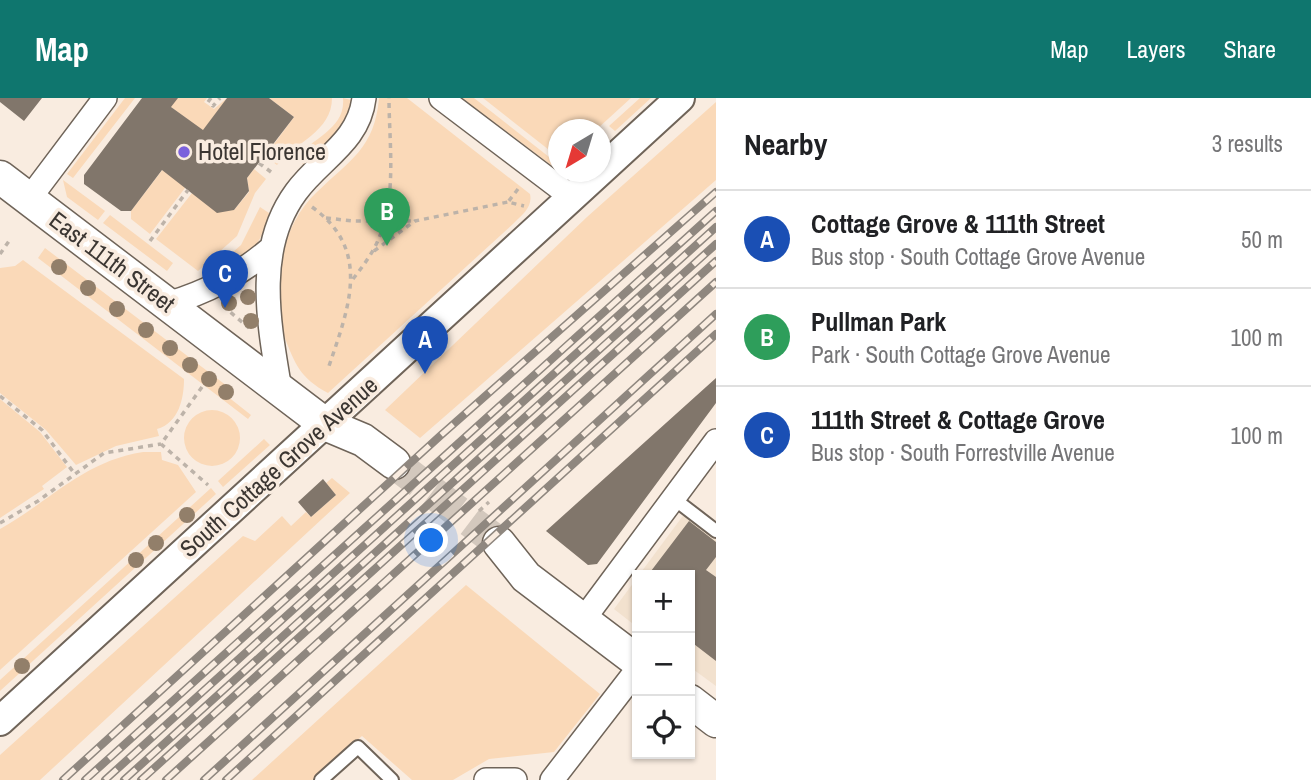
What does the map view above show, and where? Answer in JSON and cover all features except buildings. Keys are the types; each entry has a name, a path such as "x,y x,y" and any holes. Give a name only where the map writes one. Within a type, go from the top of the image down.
{"main road":[{"name":"East 111th Street","path":"0,177 325,424 363,440 386,471"},
{"path":"491,551 632,657"},
{"path":"695,705 716,721"}],"street":[{"path":"29,199 105,98"},
{"path":"280,390 271,337 270,249 281,216 296,192 349,138 359,119 364,98"},
{"path":"441,98 573,198"},
{"name":"South Cottage Grove Avenue","path":"0,721 680,98"},
{"path":"167,304 218,287 246,270 270,249"},
{"path":"583,620 716,440"},
{"path":"552,780 632,676"},
{"path":"486,780 515,780"}],"lane":[{"path":"673,498 716,531"},
{"path":"321,780 358,747 392,780"}],"path":[{"path":"211,98 208,102 213,106 220,98"},
{"path":"328,366 353,279 372,252 384,222 389,181 389,98"},
{"path":"259,163 275,175"},
{"path":"508,202 518,189"},
{"path":"150,241 188,190"},
{"path":"326,218 415,221 508,202 521,207 529,203"},
{"path":"307,204 326,218 345,244 353,279"},
{"path":"372,252 396,232 415,221"},
{"path":"0,254 9,241"},
{"path":"217,300 252,330 258,331"},
{"path":"0,523 38,501 104,453 161,444 202,387"},
{"path":"0,396 42,430 74,473"},
{"path":"161,444 208,485"},
{"path":"479,511 489,502"}],"shaded area":[{"path":"125,98 135,98 73,178 67,174"},
{"path":"170,98 207,98 204,102 214,109 227,98 198,144 191,122 171,107"},
{"path":"269,98 332,98 326,120 277,165 265,156 294,117"},
{"path":"343,98 351,100 345,130 307,168 296,158 334,125 342,109"},
{"path":"379,98 407,98 530,194 531,199 526,210 514,223 328,393 305,376 284,336 279,303 282,258 294,222 308,201 350,162 366,142"},
{"path":"462,98 474,98 548,156 548,163"},
{"path":"483,98 631,98 608,119 548,119 548,149"},
{"path":"640,98 651,98 615,131 611,124"},
{"path":"716,102 716,180 420,438 385,410 587,217"},
{"path":"173,156 185,188 150,234 131,219 131,211"},
{"path":"254,169 266,179 255,193 237,236 198,271 156,239 192,193 234,210 249,192 247,178"},
{"path":"63,180 105,211 98,220 67,197"},
{"path":"260,207 272,215 255,248 209,281 204,277 241,245"},
{"path":"110,215 173,263 167,271 103,223"},
{"path":"45,248 231,389 227,396 251,415 248,419 38,258"},
{"path":"23,260 184,379 179,409 170,421 157,429 159,436 116,446 76,465 46,430 0,393 0,268 15,266"},
{"path":"0,399 40,432 67,467 42,486 44,489 0,518"},
{"path":"206,410 218,410 228,414 236,422 240,438 236,454 228,462 218,466 206,466 196,462 188,454 184,444 184,432 188,422 196,414"},
{"path":"264,439 270,445 223,487 218,481"},
{"path":"143,452 161,452 162,460 178,465 196,492 0,670 0,529 85,473 122,457"},
{"path":"332,478 350,493 40,780 0,780 0,755 243,536 255,541 282,516 291,526 306,512 311,517 336,495 326,483"},
{"path":"211,488 216,494 0,691 0,680"},
{"path":"688,509 716,531 716,686 695,671 695,570 643,570"},
{"path":"466,585 600,694 554,752 489,759 453,780 412,780 362,736 312,780 252,780"},
{"path":"632,585 632,623 614,609"}],"tunnel":[{"path":"394,463 499,543"}],"railway":[{"path":"63,780 440,436 716,192"},
{"path":"85,780 716,211"},
{"path":"105,780 716,227"},
{"path":"124,780 716,244"},
{"path":"141,780 716,261"},
{"path":"166,780 716,282"},
{"path":"204,780 716,314"},
{"path":"226,780 716,334"}],"place":[{"name":"Hotel Florence","path":"184,152"},
{"name":"Pullman Park","path":"387,246"},
{"name":"111th Street & Cottage Grove","path":"225,308"},
{"name":"Cottage Grove & 111th Street","path":"425,374"}]}
